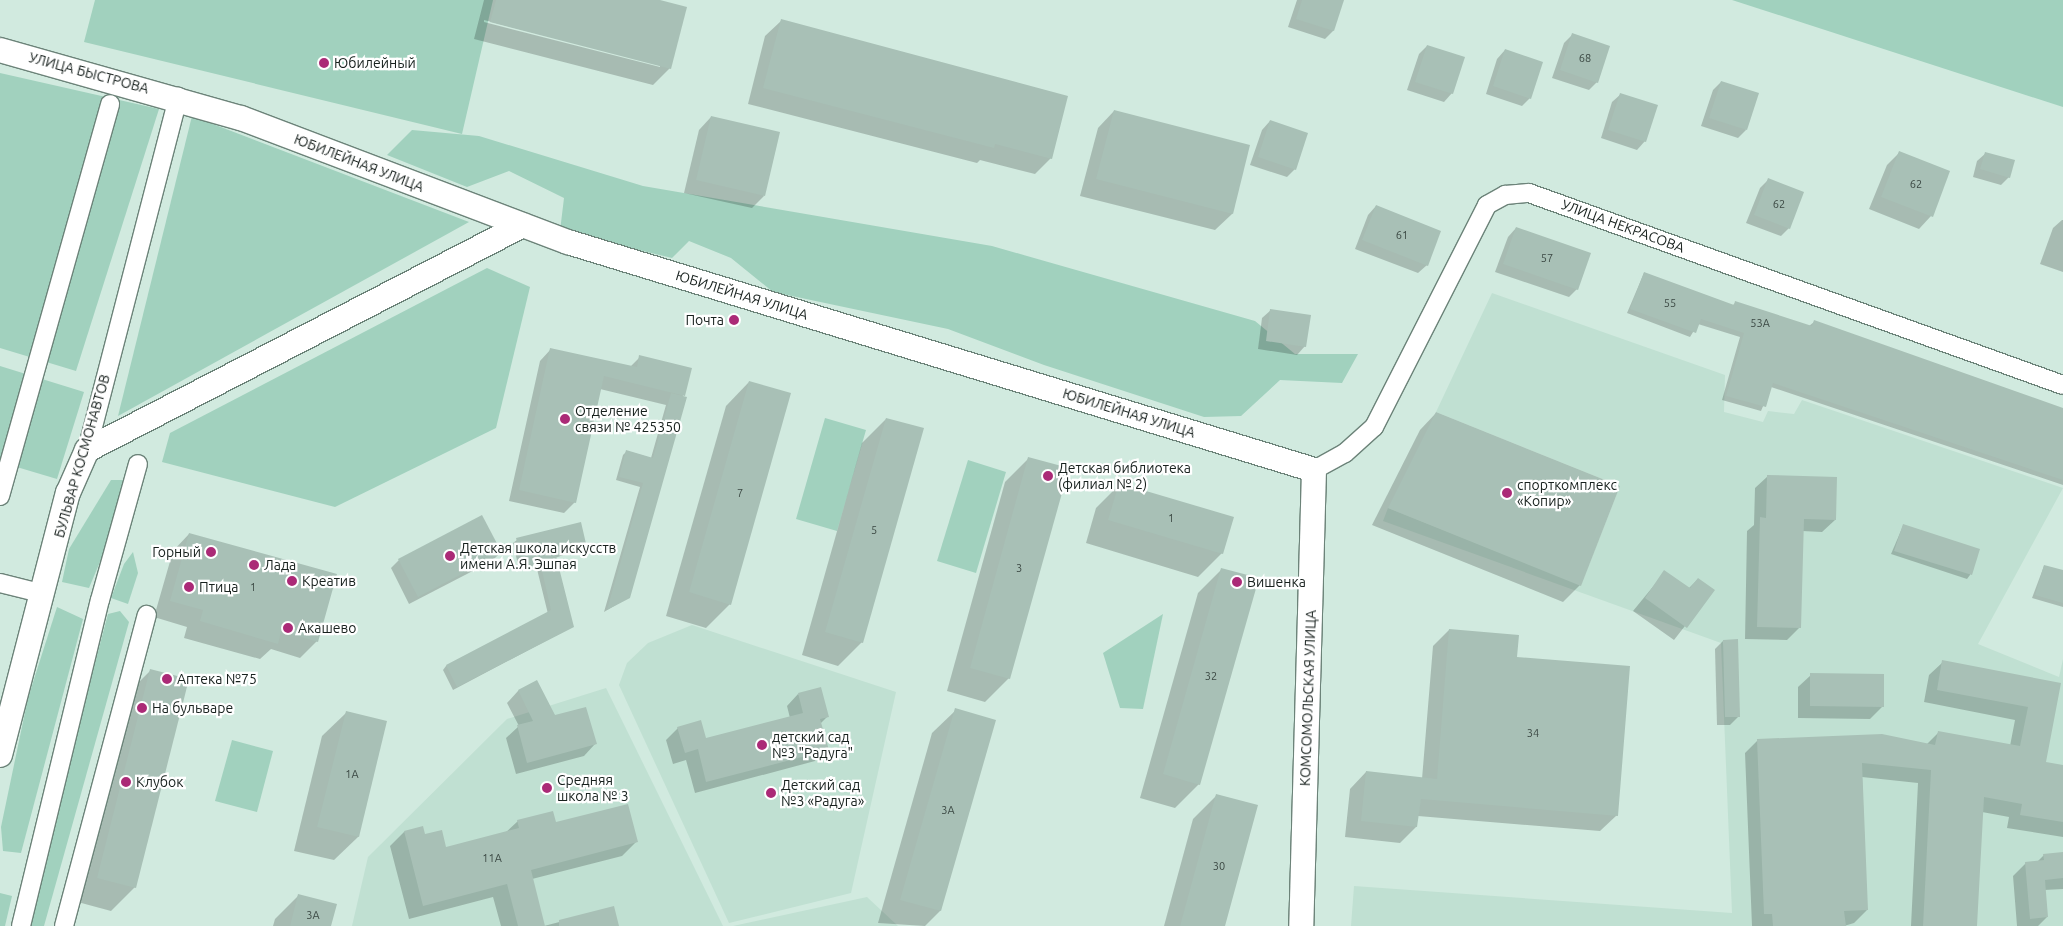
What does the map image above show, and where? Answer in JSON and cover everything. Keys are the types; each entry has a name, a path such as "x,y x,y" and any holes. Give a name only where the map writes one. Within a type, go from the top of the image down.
{"street":[{"name":"УЛИЦА БЫСТРОВА","path":"0,50 178,98"},
{"name":"ЮБИЛЕЙНАЯ УЛИЦА","path":"178,98 241,118 568,242 1314,470"},
{"name":"БУЛЬВАР КОСМОНАВТОВ","path":"0,755 44,594 68,493 87,450 178,98"},
{"path":"0,496 110,104"},
{"name":"УЛИЦА НЕКРАСОВА","path":"1314,470 1345,452 1374,427 1487,205 1505,195 1529,192 2063,385"},
{"path":"87,450 522,225"},
{"path":"21,926 100,600 138,464"},
{"name":"КОМСОМОЛЬСКАЯ УЛИЦА","path":"1301,926 1314,470"},
{"path":"0,583 44,594"},
{"path":"64,926 147,615"}],"shaded area":[{"name":"Юбилейный","path":"95,0 493,0 462,134 84,42"},
{"path":"1732,0 2063,0 2063,107"},
{"path":"0,73 159,109 76,371 0,348"},
{"path":"192,116 469,222 118,416"},
{"path":"412,130 479,136 643,186 992,246 1255,321 1295,354 1358,354 1342,383 1280,380 1241,416 1204,417 1044,365 948,329 773,292 731,258 689,241 672,258 560,231 564,198 509,171 467,187 387,155"},
{"path":"487,268 530,287 496,428 335,507 162,462 170,433"},
{"path":"1492,293 1725,375 1724,412 1763,422 1768,411 1794,414 1802,400 2063,488 1978,644 2059,677 2063,659 2063,926 1351,926 1354,886 1732,913 1721,643 1383,521 1388,508 1581,585 1620,486 1436,412"},
{"path":"0,366 84,392 57,479 0,462"},
{"path":"825,418 866,430 837,531 796,519"},
{"path":"968,460 1006,472 976,573 937,561"},
{"path":"111,480 123,480 110,538 89,588 62,582 69,549"},
{"path":"133,552 138,573 128,604 111,598 124,564"},
{"path":"57,607 83,619 21,853 3,851 1,827 28,698"},
{"path":"120,611 129,622 44,926 25,926 108,614"},
{"path":"1163,614 1143,709 1120,708 1103,653"},
{"name":"Детский сад №3 «Радуга»","path":"692,625 896,692 851,893 729,923 619,685 627,663 648,643"},
{"name":"Средняя школа № 3","path":"606,688 723,926 352,926 368,857 507,719"},
{"path":"232,740 273,751 257,812 215,801"},
{"path":"0,893 12,896 5,926 0,926"},
{"path":"867,897 898,926 733,926"}],"building":[{"path":"496,0 660,0 687,7 671,69 490,22"},
{"path":"1302,0 1344,0 1334,31 1296,19"},
{"path":"781,19 1068,96 1052,159 995,144 994,148 763,88"},
{"path":"1572,33 1610,46 1598,83 1560,70"},
{"path":"1427,45 1465,57 1453,94 1415,82"},
{"path":"1505,49 1543,62 1531,99 1493,86"},
{"path":"1721,81 1759,93 1747,130 1709,118"},
{"path":"1620,93 1658,105 1646,142 1608,130"},
{"path":"1114,110 1250,145 1233,214 1096,179"},
{"path":"711,116 780,132 765,196 696,180"},
{"path":"1270,120 1308,133 1296,170 1258,157"},
{"path":"1899,151 1950,171 1933,217 1881,197"},
{"path":"1985,152 2015,160 2010,178 1980,169"},
{"path":"1768,178 1804,192 1790,229 1754,215"},
{"path":"1376,205 1441,231 1428,266 1362,240"},
{"path":"1516,227 1591,253 1578,290 1503,264"},
{"path":"1644,272 1734,305 1735,301 1812,326 1814,320 2063,408 2063,480 1773,383 1766,407 1726,396 1744,333 1701,319 1696,333 1630,309"},
{"path":"1270,309 1311,315 1306,347 1266,341"},
{"name":"Отделение связи № 425350","path":"550,348 637,367 639,355 692,368 685,396 604,376 576,503 519,490"},
{"path":"749,381 791,393 731,605 689,592"},
{"path":"671,393 687,397 630,598 607,610 643,483 619,477 626,450 653,458"},
{"name":"спорткомплекс «Копир»","path":"1436,412 1620,486 1581,586 1388,508"},
{"path":"886,418 924,428 863,643 825,632"},
{"path":"1028,457 1069,468 1010,679 970,668"},
{"path":"1767,475 1837,477 1836,520 1804,519 1801,628 1757,627 1760,517 1766,518"},
{"path":"1119,483 1234,517 1223,554 1108,520"},
{"name":"Детская школа искусств имени А.Я. Эшпая","path":"482,515 502,553 418,597 398,559"},
{"path":"581,522 587,548 556,556 574,627 457,687 446,665 551,610 540,562 523,566 516,538"},
{"path":"1903,524 1980,549 1972,575 1894,551"},
{"path":"189,533 337,574 318,642 281,631 278,644 200,621 203,610 170,601"},
{"path":"2044,565 2063,570 2063,603 2035,595"},
{"path":"1221,568 1259,578 1200,785 1163,774"},
{"path":"1664,570 1690,588 1698,578 1715,590 1687,628 1645,598"},
{"path":"1449,629 1519,635 1517,657 1630,666 1618,816 1421,799 1417,827 1361,821 1366,771 1437,779"},
{"path":"1738,639 1740,717 1725,717 1723,640"},
{"path":"1942,660 2061,683 2046,762 2063,765 2063,822 2020,815 2022,804 1984,797 1977,926 1923,926 1931,770 1862,763 1868,910 1844,911 1846,926 1773,926 1772,914 1764,914 1757,739 1882,734 1935,745 1938,731 2020,746 2028,707 1937,690"},
{"path":"150,669 189,679 136,888 97,878"},
{"path":"1810,673 1884,674 1884,707 1810,706"},
{"path":"537,680 555,715 586,707 597,744 527,763 517,725 533,721 518,690"},
{"name":"детский сад №3 \"Радуга\"","path":"821,687 829,717 820,719 829,750 706,782 698,749 685,753 677,727 701,720 706,738 803,713 798,693"},
{"path":"955,708 996,720 941,911 900,900"},
{"path":"346,711 387,721 359,837 317,827"},
{"path":"1216,794 1258,805 1225,926 1180,926"},
{"path":"628,804 638,842 531,870 545,926 518,926 507,884 423,906 404,831 423,826 425,834 442,830 446,847 519,828 517,820 553,811 556,822"},
{"path":"2063,852 2063,878 2045,880 2048,917 2030,919 2025,862 2044,860 2043,854"},
{"path":"298,894 337,904 331,926 290,926"},
{"path":"614,906 619,926 559,926 559,920"}],"place":[{"name":"Юбилейный","path":"324,63"},
{"name":"Почта","path":"734,320"},
{"name":"Отделение связи № 425350","path":"565,419"},
{"name":"Детская библиотека (филиал № 2)","path":"1048,476"},
{"name":"спорткомплекс «Копир»","path":"1507,493"},
{"name":"Горный","path":"211,552"},
{"name":"Детская школа искусств имени А.Я. Эшпая","path":"450,556"},
{"name":"Лада","path":"254,565"},
{"name":"Креатив","path":"292,581"},
{"name":"Вишенка","path":"1237,582"},
{"name":"Птица","path":"189,587"},
{"name":"Акашево","path":"288,628"},
{"name":"Аптека №75","path":"167,679"},
{"name":"На бульваре","path":"142,708"},
{"name":"детский сад №3 \"Радуга\"","path":"762,745"},
{"name":"Клубок","path":"126,782"},
{"name":"Средняя школа № 3","path":"547,788"},
{"name":"Детский сад №3 «Радуга»","path":"771,793"}]}
